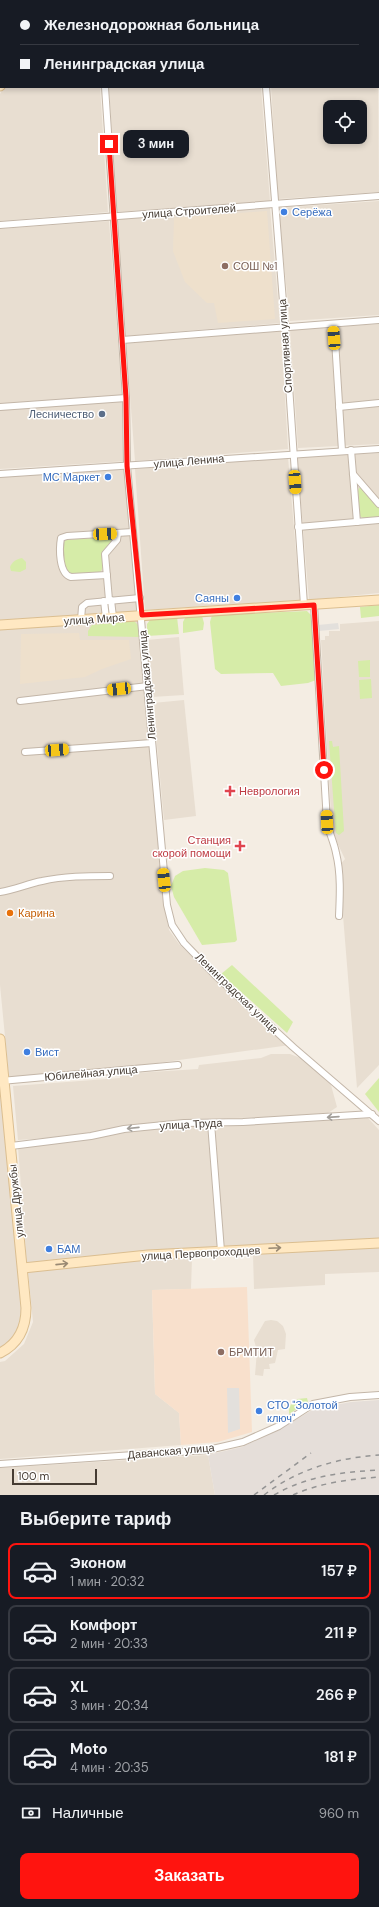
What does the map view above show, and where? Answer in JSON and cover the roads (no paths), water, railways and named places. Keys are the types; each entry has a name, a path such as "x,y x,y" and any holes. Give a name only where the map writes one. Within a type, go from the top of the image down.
{"street":[{"name":"Ленинградская улица","path":"105,88 126,398 127,466 142,615 167,905 172,925 184,943 214,975 293,1047 379,1121"},
{"name":"Спортивная улица","path":"266,88 274,204 285,327 292,453 304,605"},
{"name":"улица Строителей","path":"0,225 379,196"},
{"path":"122,340 379,320"},
{"path":"334,324 342,451"},
{"path":"0,407 126,398"},
{"path":"339,407 379,403"},
{"name":"улица Ленина","path":"0,474 292,453 379,449"},
{"path":"351,450 357,522"},
{"path":"353,474 379,504"},
{"path":"298,527 379,520"},
{"path":"106,575 67,576 62,570 60,540 65,536 133,532"},
{"path":"110,618 105,554 117,540 118,533"},
{"path":"81,620 81,610 83,605 90,602 140,598"},
{"name":"улица Мира","path":"0,625 379,600"},
{"path":"314,605 327,822 328,833 336,852 341,891 339,916"},
{"path":"20,700 148,686"},
{"path":"25,752 152,743"},
{"path":"0,892 11,891 23,885 42,881 72,877 110,876"},
{"name":"улица Дружбы","path":"0,1039 2,1081 11,1146 26,1302 25,1324 15,1342 0,1353"},
{"name":"Юбилейная улица","path":"2,1081 178,1065"},
{"name":"улица Труда","path":"11,1146 91,1136 137,1128 184,1123 211,1123 372,1114"},
{"path":"211,1123 221,1251"},
{"name":"улица Первопроходцев","path":"23,1268 148,1255 379,1243"},
{"name":"Даванская улица","path":"0,1464 208,1450 242,1442 279,1426 313,1404 350,1397 379,1395"}],"railway":[{"path":"254,1495 311,1453"},
{"path":"264,1495 290,1478 318,1466 348,1459 379,1455"},
{"path":"274,1495 299,1483 312,1479 352,1472 379,1470"},
{"path":"293,1495 313,1487 335,1482 379,1477"}],"place":[{"name":"Серёжа","path":"284,212"},
{"name":"СОШ №1","path":"225,266"},
{"name":"Лесничество","path":"102,414"},
{"name":"МС Маркет","path":"108,477"},
{"name":"Саяны","path":"237,598"},
{"name":"Неврология","path":"230,791"},
{"name":"Станция скорой помощи","path":"240,846"},
{"name":"Карина","path":"10,913"},
{"name":"Вист","path":"27,1052"},
{"name":"БАМ","path":"49,1249"},
{"name":"БРМТИТ","path":"221,1352"},
{"name":"СТО \"Золотой ключ\"","path":"259,1411"}]}
